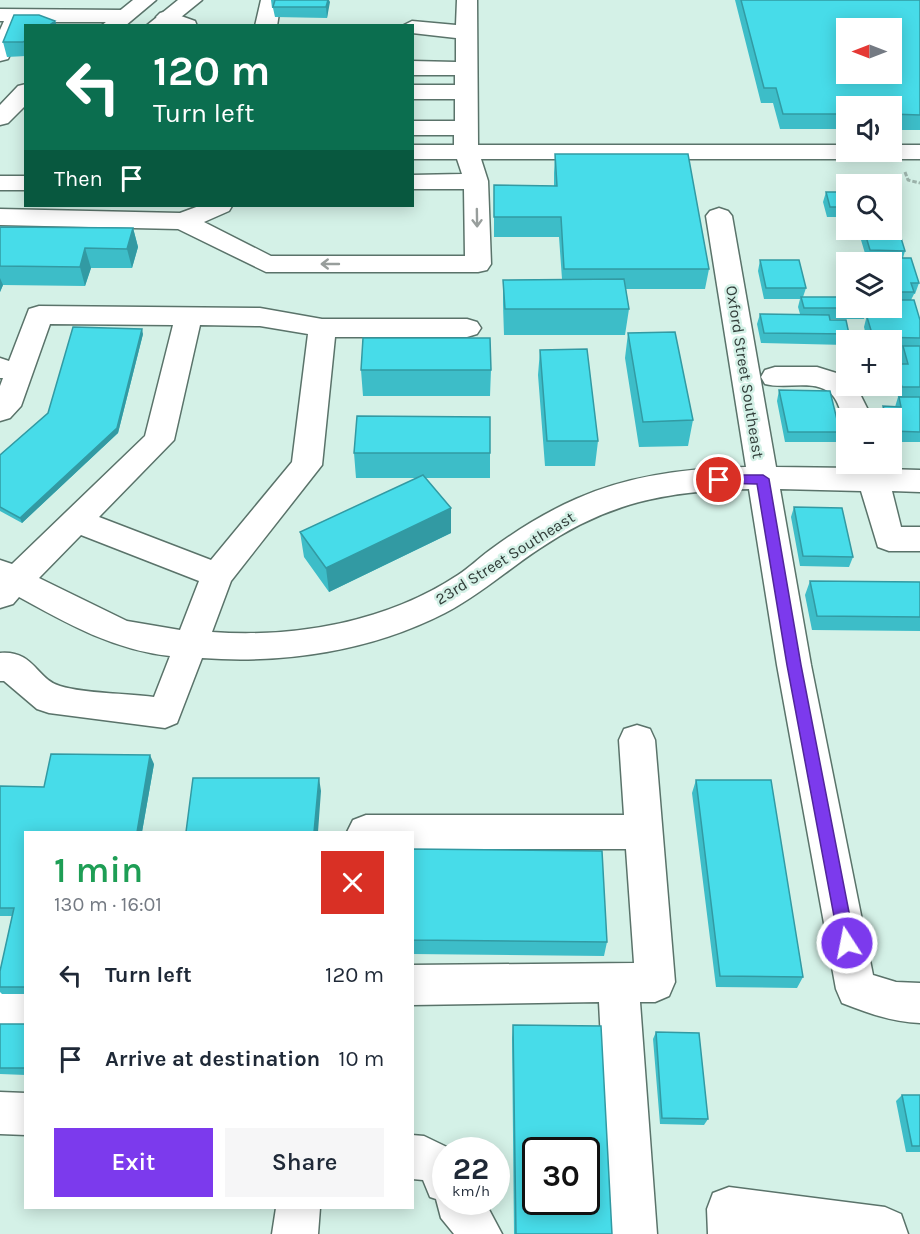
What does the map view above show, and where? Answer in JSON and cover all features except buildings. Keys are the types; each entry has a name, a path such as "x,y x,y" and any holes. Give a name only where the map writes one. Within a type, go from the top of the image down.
{"main road":[{"path":"0,15 102,21 146,0"},
{"path":"175,24 192,0"},
{"path":"266,24 271,0"},
{"path":"0,217 86,213 183,221 266,264 478,264 476,182 466,152 465,128 467,0"},
{"path":"6,58 15,20 25,15"},
{"path":"414,27 465,32"},
{"path":"414,36 437,35 442,31"},
{"path":"414,68 465,80"},
{"path":"414,79 465,80"},
{"path":"414,92 465,80"},
{"path":"0,120 24,93"},
{"path":"0,120 24,110"},
{"path":"414,128 465,128"},
{"path":"414,152 920,152"},
{"path":"414,182 476,182"},
{"path":"0,183 24,183"},
{"path":"183,221 218,207"},
{"name":"Oxford Street Southeast","path":"719,216 794,665 856,989 896,1002 920,1003"},
{"path":"0,411 7,406 10,371 39,315 260,316 322,328 467,328"},
{"path":"5,583 79,522 159,440 189,316"},
{"path":"0,667 11,666 49,699 165,713 189,644 217,575 307,465 322,328"},
{"path":"776,377 822,377 834,381 847,389 854,408"},
{"name":"23rd Street Southeast","path":"5,583 120,632 152,640 263,648 317,642 369,630 431,605 466,586 538,534 576,512 617,496 696,480 840,474"},
{"path":"872,474 889,539 920,539"},
{"name":"23rd Street Southeast","path":"882,474 920,481"},
{"path":"79,522 217,575"},
{"path":"414,985 655,982 638,740"},
{"path":"414,832 644,832"},
{"path":"618,982 634,1234"},
{"path":"0,1004 24,1005"},
{"path":"0,1113 24,1114"},
{"path":"414,1157 432,1162"},
{"path":"295,1234 298,1209"},
{"path":"731,1234 729,1209 885,1230 885,1234"},
{"path":"468,1215 479,1234"}],"route":[{"path":"719,480 763,479 794,665 847,943"}]}
